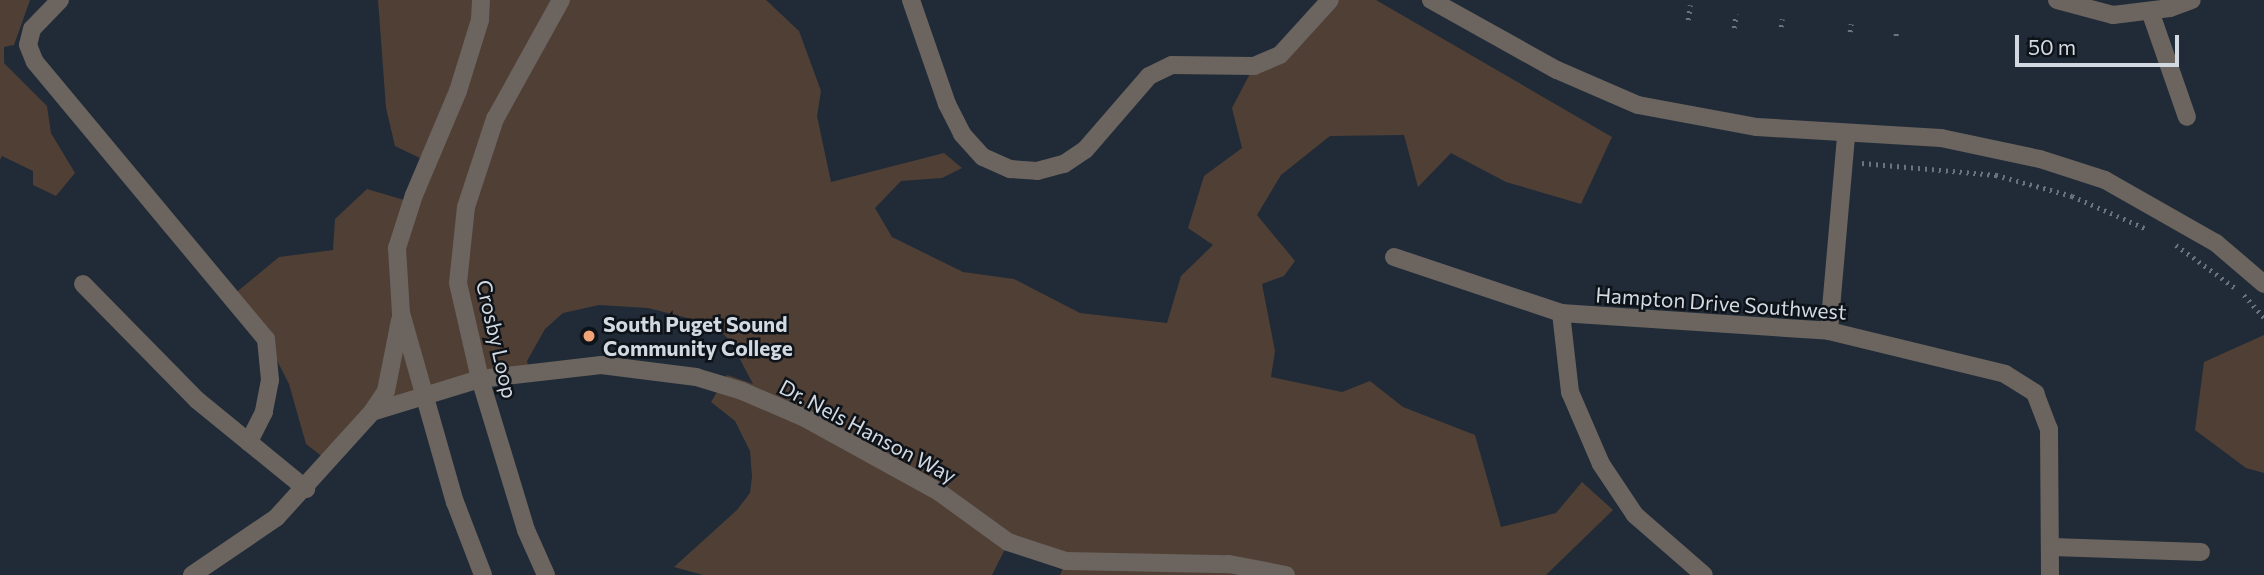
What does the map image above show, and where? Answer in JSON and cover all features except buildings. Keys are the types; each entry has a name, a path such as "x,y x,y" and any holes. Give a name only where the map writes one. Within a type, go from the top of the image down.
{"street":[{"path":"60,0 32,29 29,45 35,62 266,339 270,380 264,412 249,442"},
{"path":"192,575 276,518 306,489 372,412 386,391 394,363 401,313 397,248 414,195 458,90 481,20 481,0"},
{"name":"Crosby Loop","path":"546,575 526,530 480,379 458,284 466,207 495,119 561,0"},
{"path":"911,0 962,134 983,157 1010,169 1037,171 1064,164 1085,150 1149,76 1172,65 1255,66 1280,55 1330,0"},
{"path":"1431,0 1557,70 1638,104 1702,120 1846,135 1941,138 2040,159 2105,180 2217,243 2264,284"},
{"path":"2057,0 2113,15 2192,0"},
{"path":"2150,10 2187,117"},
{"path":"1829,331 1846,135"},
{"name":"Hampton Drive Southwest","path":"1394,257 1561,313 1829,331 1959,359 2005,374 2035,393 2049,429 2052,547 2050,575"},
{"path":"83,284 197,400 306,489"},
{"path":"401,313 455,502 483,575"},
{"path":"1561,313 1570,391 1601,464 1635,515 1704,575"},
{"name":"Dr. Nels Hanson Way","path":"372,412 480,379 601,365 696,377 805,418 939,492 1008,542 1066,561 1229,564 1286,575"},
{"path":"2052,547 2201,552"}],"path":[{"path":"1688,20 1690,5"},
{"path":"1734,28 1736,14"},
{"path":"1781,27 1782,19"},
{"path":"1850,32 1851,24"},
{"path":"1896,29 1896,36"},
{"path":"1844,162 1996,175 2072,196 2161,234"},
{"path":"2171,242 2241,292 2264,317"}],"shaded area":[{"path":"0,0 30,0 14,45 4,47 4,63 47,106 51,133 75,173 56,196 33,185 33,171 2,156 0,160"},
{"path":"378,0 766,0 799,31 821,91 817,116 831,182 944,153 962,168 942,178 901,181 875,208 892,237 963,272 1014,279 1080,313 1167,323 1181,276 1213,245 1188,228 1204,176 1242,148 1232,108 1254,66 1330,0 1376,0 1612,137 1581,204 1506,182 1451,153 1418,187 1404,135 1330,136 1281,175 1257,215 1295,261 1284,276 1262,284 1275,351 1271,377 1342,392 1370,381 1403,407 1475,435 1501,527 1556,513 1582,482 1613,510 1546,575 1060,575 1066,561 1008,543 992,575 703,575 674,567 737,510 750,493 752,477 750,451 735,421 711,402 727,375 753,384 731,342 715,325 648,308 599,305 563,313 545,329 527,361 530,372 391,403 328,461 306,444 289,384 266,339 232,296 279,257 333,250 335,219 367,189 411,202 428,162 395,146 386,108"},
{"path":"2264,335 2264,473 2246,468 2195,430 2204,362"}],"place":[{"name":"South Puget Sound Community College","path":"589,336"}]}
